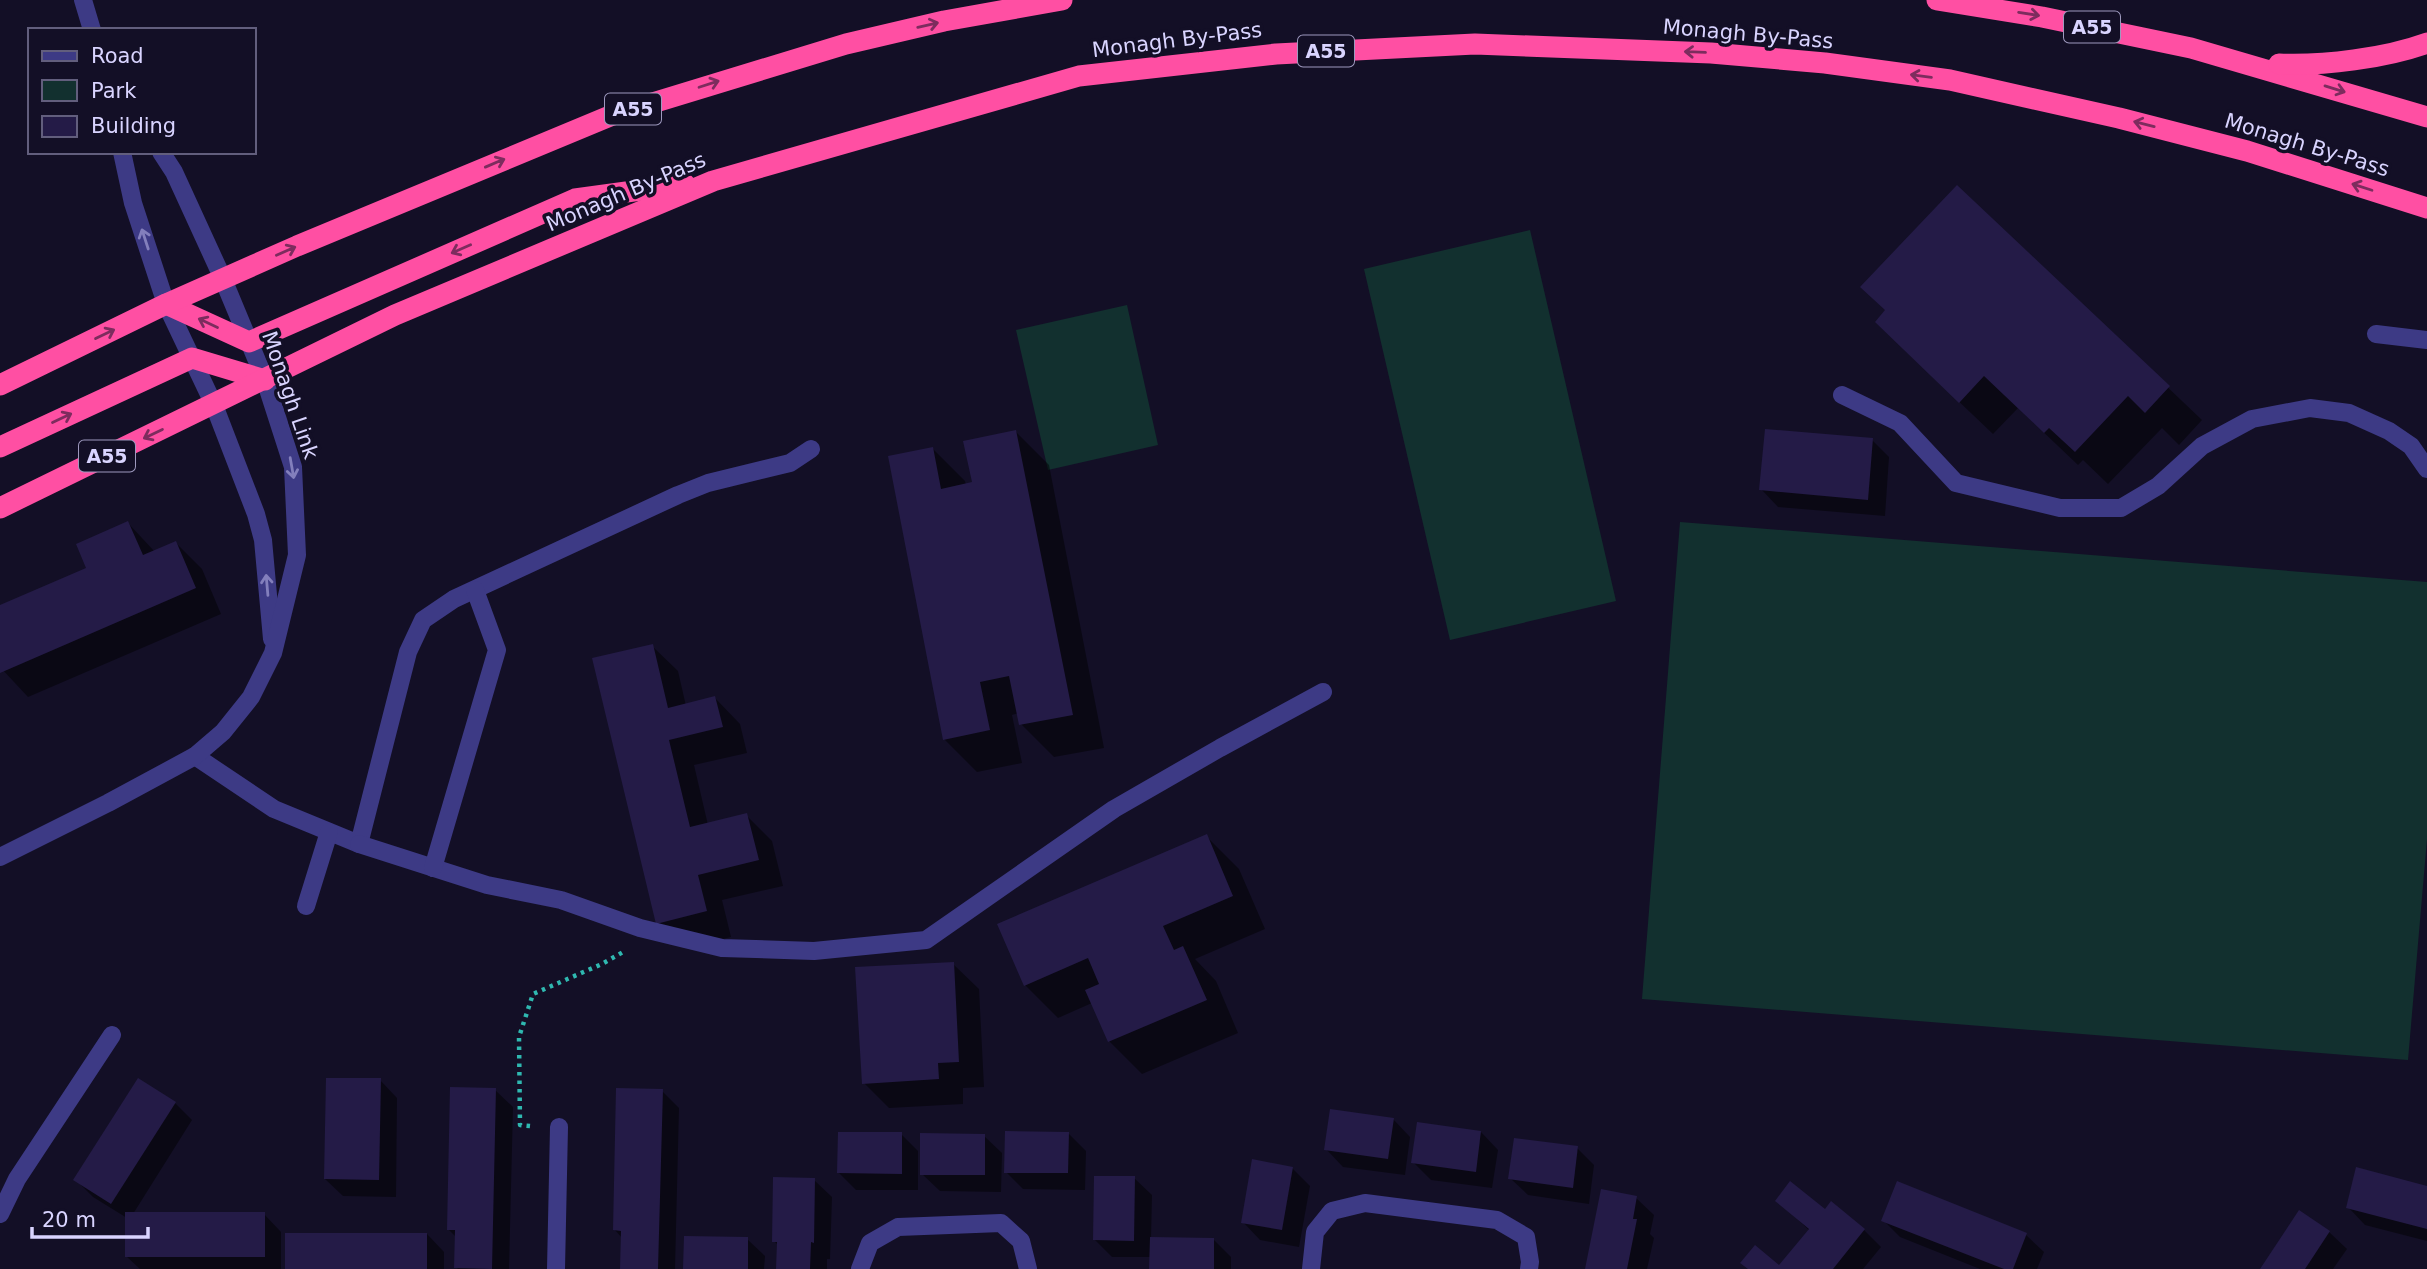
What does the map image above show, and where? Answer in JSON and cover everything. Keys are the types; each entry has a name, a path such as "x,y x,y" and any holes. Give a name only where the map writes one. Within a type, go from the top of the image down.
{"highway":[{"name":"A55","path":"0,385 166,304 610,116 846,44 944,21 1062,0"},
{"name":"A55","path":"1937,0 2042,16 2191,48 2427,117"},
{"path":"2246,63 2310,66 2347,61 2427,43"},
{"name":"Monagh By-Pass","path":"0,508 395,316 713,181 1079,76 1276,54 1475,44 1711,53 1825,63 1950,80 2119,118 2247,151 2427,208"},
{"path":"166,304 249,342 575,200 713,181"},
{"path":"0,447 192,358 265,380"}],"street":[{"path":"83,0 91,28"},
{"path":"122,154 133,203 166,304 214,405 256,514 263,540 273,653"},
{"name":"Monagh Link","path":"0,857 195,756 223,732 251,697 273,653 297,555 293,467 265,380 223,279 174,172 162,154"},
{"path":"2376,334 2427,340"},
{"path":"1842,395 1900,423 1956,483 2060,508 2121,508 2158,486 2202,446 2252,419 2310,408 2349,412 2389,431 2411,446 2427,469"},
{"path":"359,844 408,652 423,620 454,599 678,495 708,483 790,463 811,449"},
{"path":"433,868 497,650 475,590"},
{"path":"195,756 274,809 359,844 487,886 561,900 630,924 722,948 814,951 926,940 1114,809 1323,692"},
{"path":"306,906 329,832"},
{"path":"0,1214 17,1179 112,1035"},
{"path":"556,1269 559,1127"},
{"path":"1311,1269 1315,1232 1332,1211 1365,1203 1497,1220 1526,1237 1529,1269"},
{"path":"860,1269 870,1243 898,1227 1001,1223 1021,1241 1028,1269"}],"path":[{"path":"559,1127 520,1125 519,1037 533,994 625,951 630,924"}],"green space":[{"path":"1530,230 1616,601 1450,640 1364,269"},
{"path":"1127,305 1158,445 1048,470 1016,330"},
{"path":"1680,522 2427,582 2427,839 2408,1060 1642,999"}],"building":[{"path":"1957,185 2170,386 2145,413 2128,396 2075,452 2049,428 2044,433 1984,376 1959,403 1875,322 1885,310 1860,287"},
{"path":"1765,429 1873,438 1868,500 1759,490"},
{"path":"1016,430 1073,715 1019,725 1009,676 980,682 990,730 943,740 888,456 933,447 941,489 972,482 963,441"},
{"path":"128,521 143,555 176,541 196,588 0,673 0,605 86,568 76,544"},
{"path":"653,644 668,708 715,696 723,727 669,740 690,827 747,813 759,860 698,875 707,911 656,924 592,658"},
{"path":"1207,834 1233,896 1163,926 1174,950 1183,946 1207,1000 1108,1042 1085,990 1099,984 1088,958 1024,986 997,924"},
{"path":"954,962 959,1062 938,1063 939,1079 862,1084 855,967"},
{"path":"138,1078 176,1102 111,1204 73,1180"},
{"path":"326,1078 381,1078 379,1180 324,1179"},
{"path":"450,1087 496,1088 492,1269 454,1268 455,1230 447,1230"},
{"path":"616,1088 663,1089 658,1269 620,1269 621,1231 613,1230"},
{"path":"1330,1109 1394,1118 1388,1159 1324,1150"},
{"path":"1417,1122 1481,1131 1476,1172 1411,1163"},
{"path":"1005,1131 1069,1132 1068,1173 1004,1173"},
{"path":"838,1132 902,1132 902,1174 837,1173"},
{"path":"920,1133 985,1134 985,1175 920,1175"},
{"path":"1514,1138 1578,1146 1573,1188 1508,1179"},
{"path":"1252,1159 1293,1167 1282,1230 1241,1223"},
{"path":"2356,1167 2427,1186 2427,1229 2346,1208"},
{"path":"1094,1176 1135,1176 1134,1241 1093,1240"},
{"path":"773,1177 815,1178 814,1243 811,1242 810,1269 776,1269 777,1242 772,1242"},
{"path":"1790,1181 1825,1209 1831,1201 1865,1229 1833,1269 1748,1269 1740,1263 1755,1245 1779,1265 1809,1229 1775,1201"},
{"path":"1897,1181 2027,1233 2013,1269 2004,1269 1881,1221"},
{"path":"1601,1189 1637,1196 1633,1219 1637,1219 1627,1269 1585,1269"},
{"path":"2299,1210 2330,1231 2311,1260 2305,1269 2260,1269"},
{"path":"125,1212 265,1212 265,1257 125,1257"},
{"path":"285,1233 427,1233 427,1269 285,1269"},
{"path":"684,1236 748,1237 748,1269 683,1269"},
{"path":"1150,1237 1214,1238 1214,1269 1149,1269"}]}
